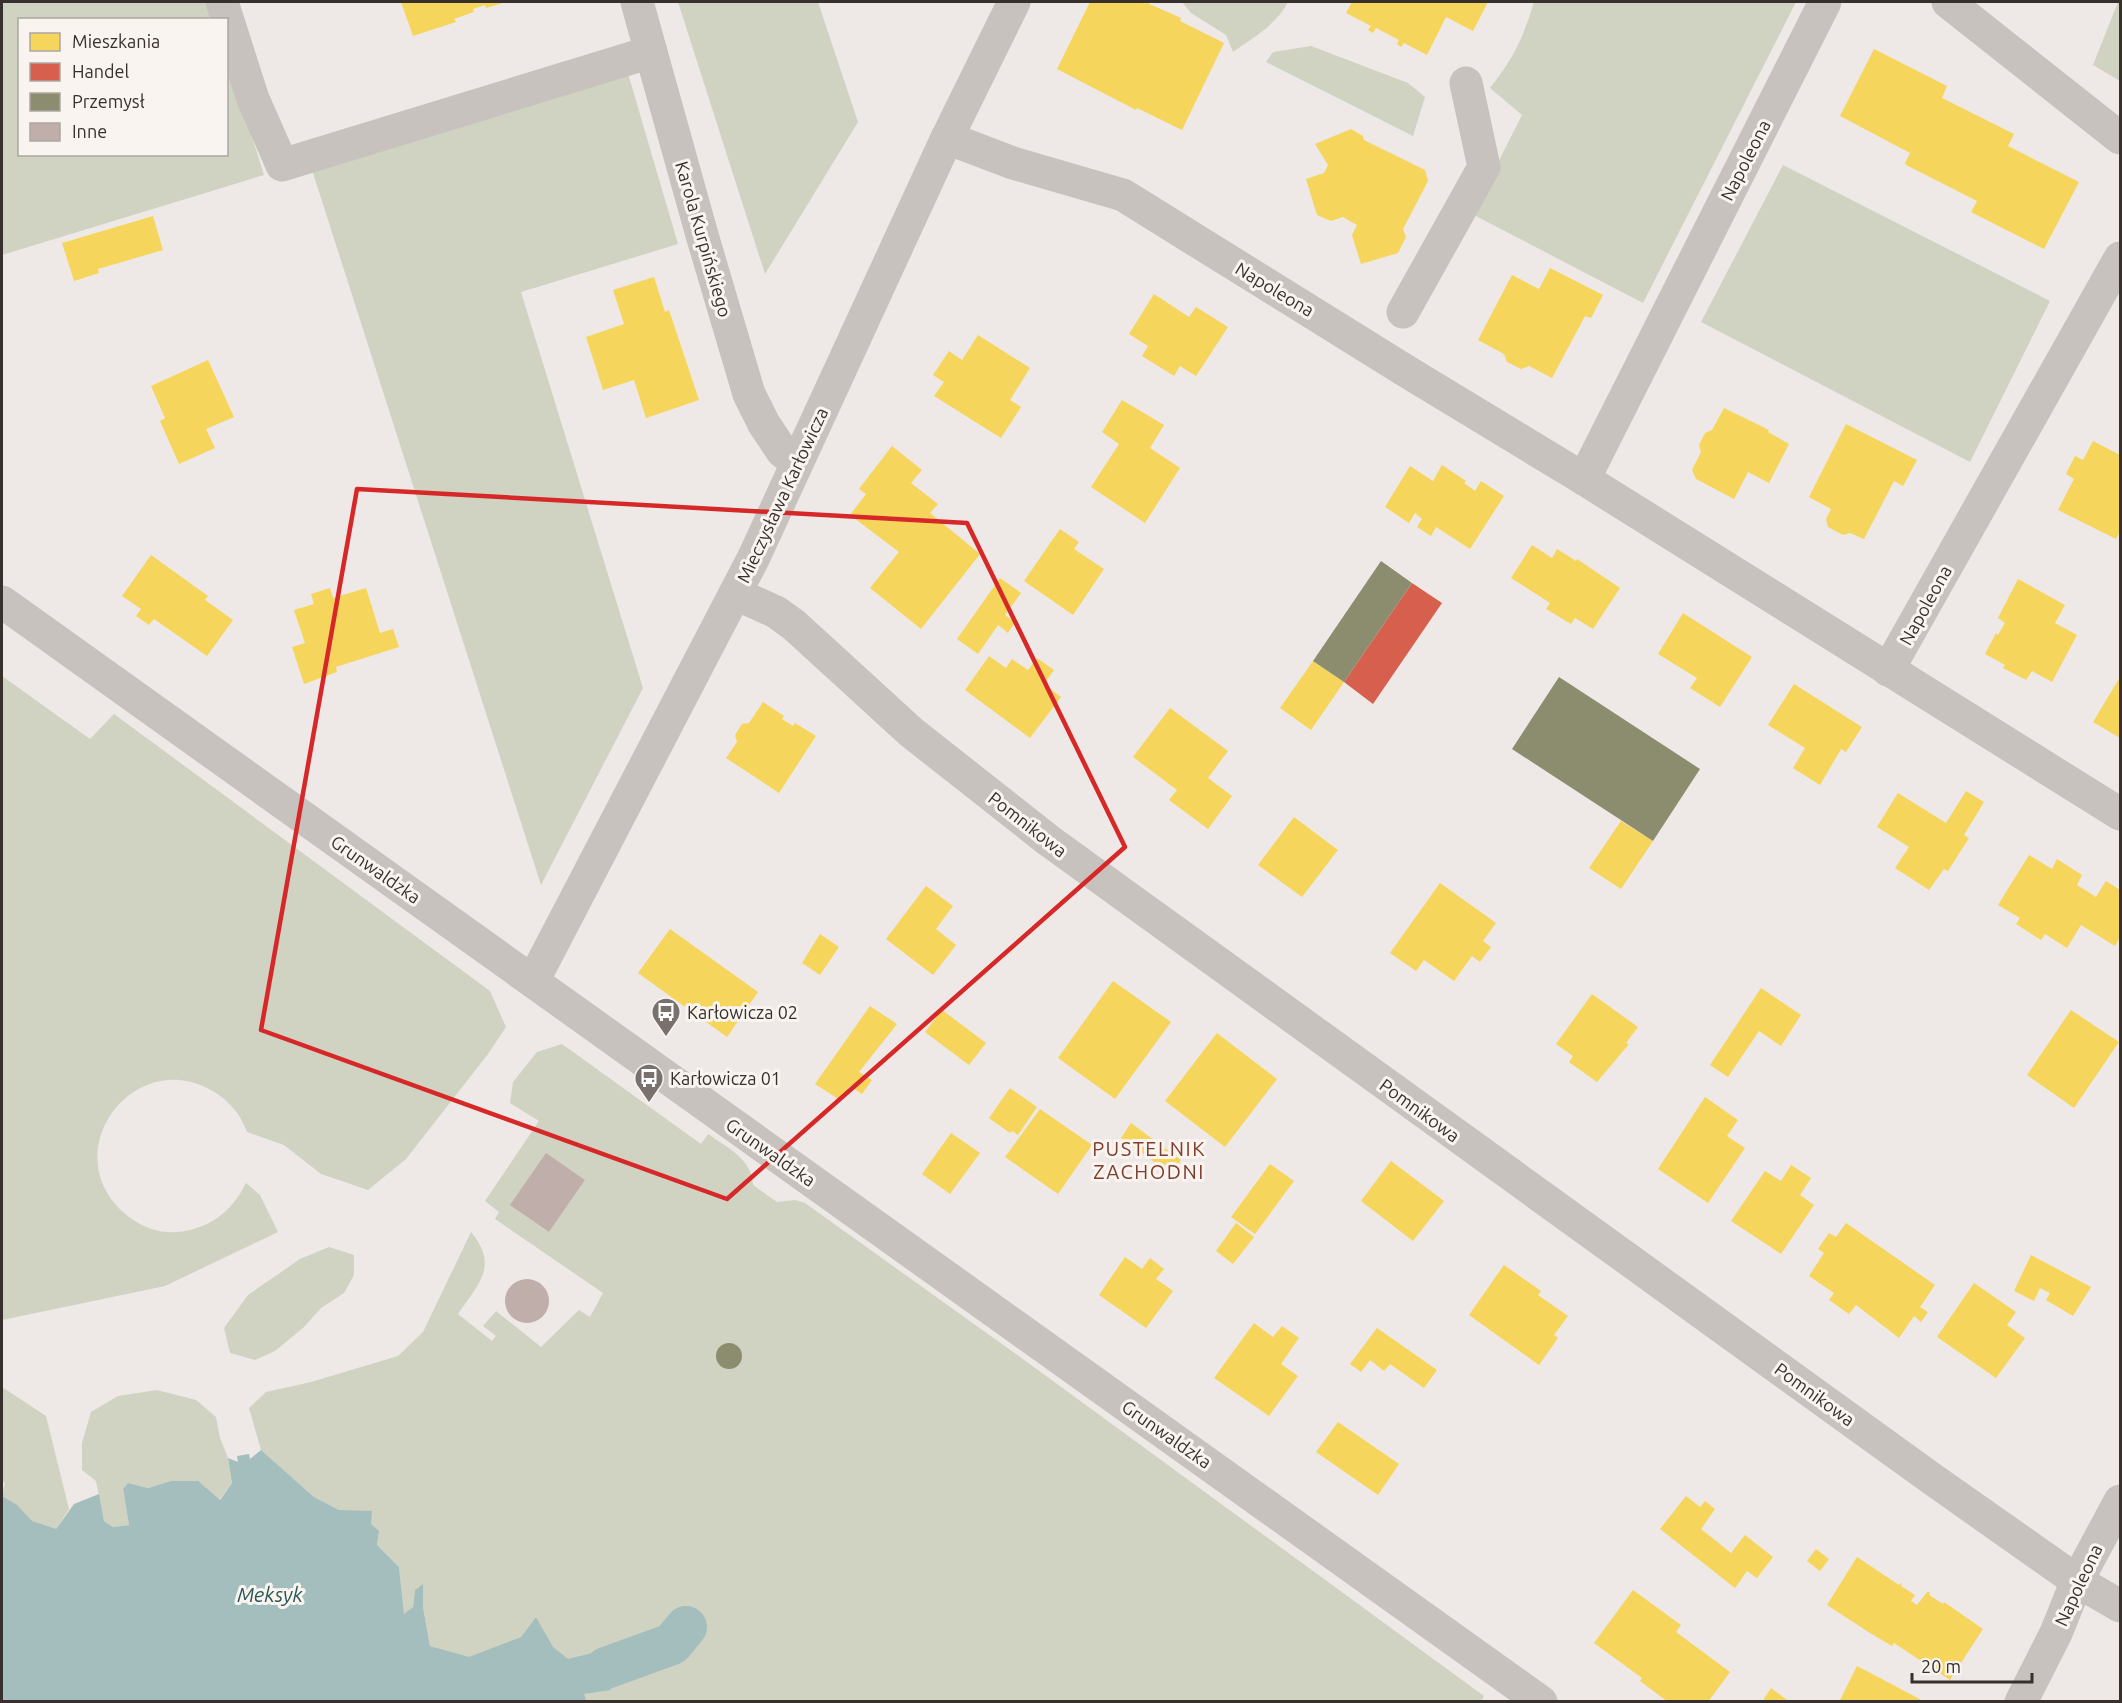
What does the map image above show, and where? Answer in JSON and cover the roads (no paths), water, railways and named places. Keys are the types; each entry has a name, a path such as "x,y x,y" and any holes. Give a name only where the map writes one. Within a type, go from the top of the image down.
{"street":[{"path":"222,2 227,18"},
{"name":"Karola Kurpińskiego","path":"638,2 702,235 749,394 764,424 782,451 797,463"},
{"name":"Mieczysława Karłowicza","path":"533,981 736,594 947,138 1014,2"},
{"name":"Napoleona","path":"1584,479 1825,2"},
{"path":"1948,2 2121,138"},
{"path":"228,21 253,99 282,165 651,52"},
{"path":"1403,312 1484,166 1466,83"},
{"name":"Napoleona","path":"947,138 1013,163 1123,195 2121,814"},
{"name":"Napoleona","path":"1888,670 2121,258"},
{"name":"Pomnikowa","path":"736,594 776,612 794,626 910,732 1048,840 1390,1089 2077,1581 2121,1606"},
{"name":"Grunwaldzka","path":"2,602 1541,1701"},
{"name":"Napoleona","path":"2021,1701 2056,1634 2077,1581 2121,1502"}],"water":[{"name":"Meksyk","path":"261,1450 314,1497 339,1510 372,1511 371,1524 379,1531 377,1545 399,1567 404,1614 413,1607 415,1590 423,1584 423,1607 430,1646 469,1657 521,1637 536,1617 553,1647 568,1659 600,1651 611,1690 584,1694 587,1702 2,1701 2,1496 17,1505 32,1521 56,1529 74,1504 99,1494 104,1521 113,1527 129,1525 123,1489 128,1483 148,1488 171,1481 198,1481 220,1500 232,1483 228,1458 238,1462 237,1456 249,1454 250,1459"}],"waterway":[{"path":"606,1668 672,1644 686,1627"}],"place":[{"name":"Karłowicza 02","path":"666,1038"},
{"name":"Karłowicza 01","path":"649,1104"}],"district":[{"name":"PUSTELNIK ZACHODNI","path":"1149,1160"}]}
